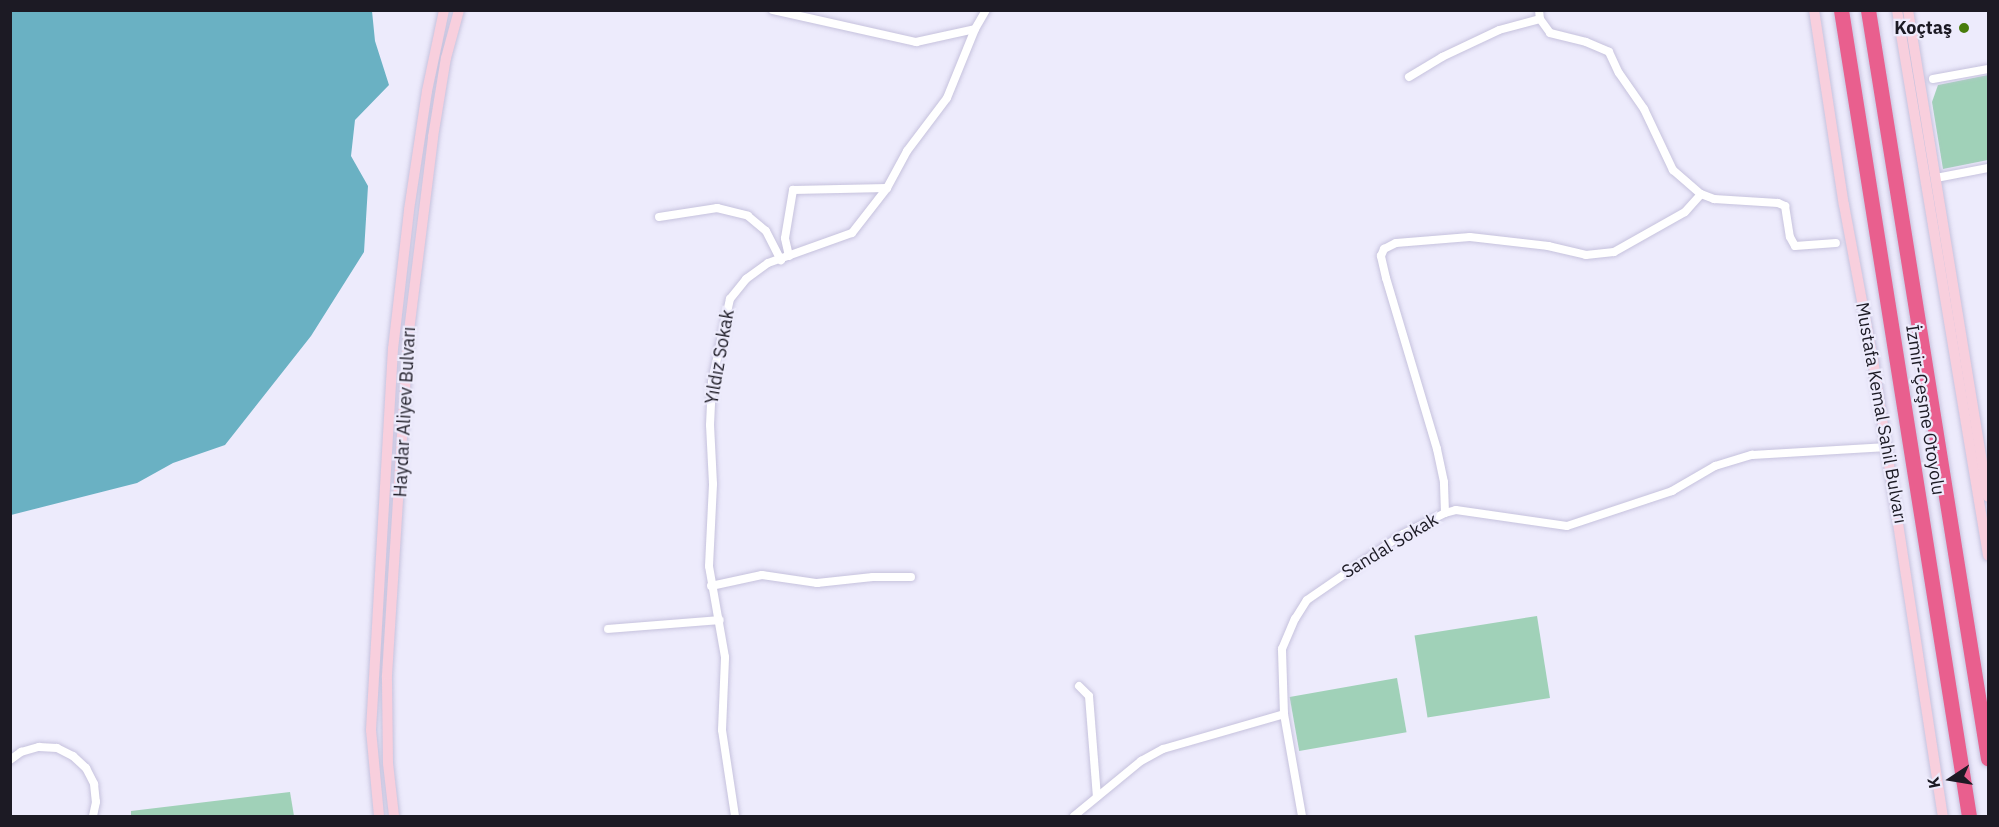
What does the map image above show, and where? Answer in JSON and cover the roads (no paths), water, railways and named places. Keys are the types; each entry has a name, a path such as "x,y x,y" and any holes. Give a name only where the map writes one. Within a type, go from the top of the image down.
{"highway":[{"name":"İzmir-Çeşme Otoyolu","path":"1841,10 1969,816"},
{"name":"İzmir-Çeşme Otoyolu","path":"1868,10 1989,758"}],"main road":[{"name":"Haydar Aliyev Bulvarı","path":"379,816 371,730 393,349 409,210 427,91 444,10"},
{"name":"Haydar Aliyev Bulvarı","path":"394,816 388,763 387,675 408,339 433,137 446,58 459,10"},
{"name":"Mustafa Kemal Sahil Bulvarı","path":"1814,10 1887,447 1943,816"},
{"path":"1897,10 1989,555"},
{"path":"1908,10 1989,496"}],"street":[{"path":"773,10 916,42 975,28"},
{"name":"Yıldız Sokak","path":"735,816 722,730 725,657 709,566 713,484 710,425 712,381 730,299 746,279 768,263 852,233 887,188 907,150 947,98 975,28 986,10"},
{"path":"1409,77 1442,57 1499,30 1540,15 1551,33 1586,42 1609,52 1619,73 1644,109 1673,170 1701,194 1714,199 1778,202 1785,206 1790,237 1795,246 1836,243"},
{"path":"1933,79 1989,69"},
{"path":"1936,178 1989,168"},
{"path":"785,258 785,238 793,190 887,188"},
{"path":"1445,513 1444,482 1437,449 1386,278 1381,256 1384,249 1396,243 1470,237 1548,246 1586,255 1614,252 1685,212 1701,194"},
{"path":"659,217 717,208 748,216 766,231 785,258"},
{"name":"Sandal Sokak","path":"1302,816 1284,714 1282,649 1294,618 1307,600 1403,534 1445,513 1456,510 1567,526 1672,491 1714,466 1752,455 1869,450 1887,447"},
{"path":"711,586 762,575 817,583 873,577 911,577"},
{"path":"608,629 720,620"},
{"path":"1079,686 1089,696 1097,797"},
{"path":"1074,816 1141,761 1163,749 1284,714"},
{"path":"10,760 21,752 39,747 57,748 73,756 86,768 94,784 96,802 93,816"}],"water":[{"path":"11,10 372,11 375,41 389,85 355,120 351,156 368,186 364,252 311,336 225,445 173,463 137,483 11,515"}],"place":[{"name":"Koçtaş","path":"1964,28"}]}
